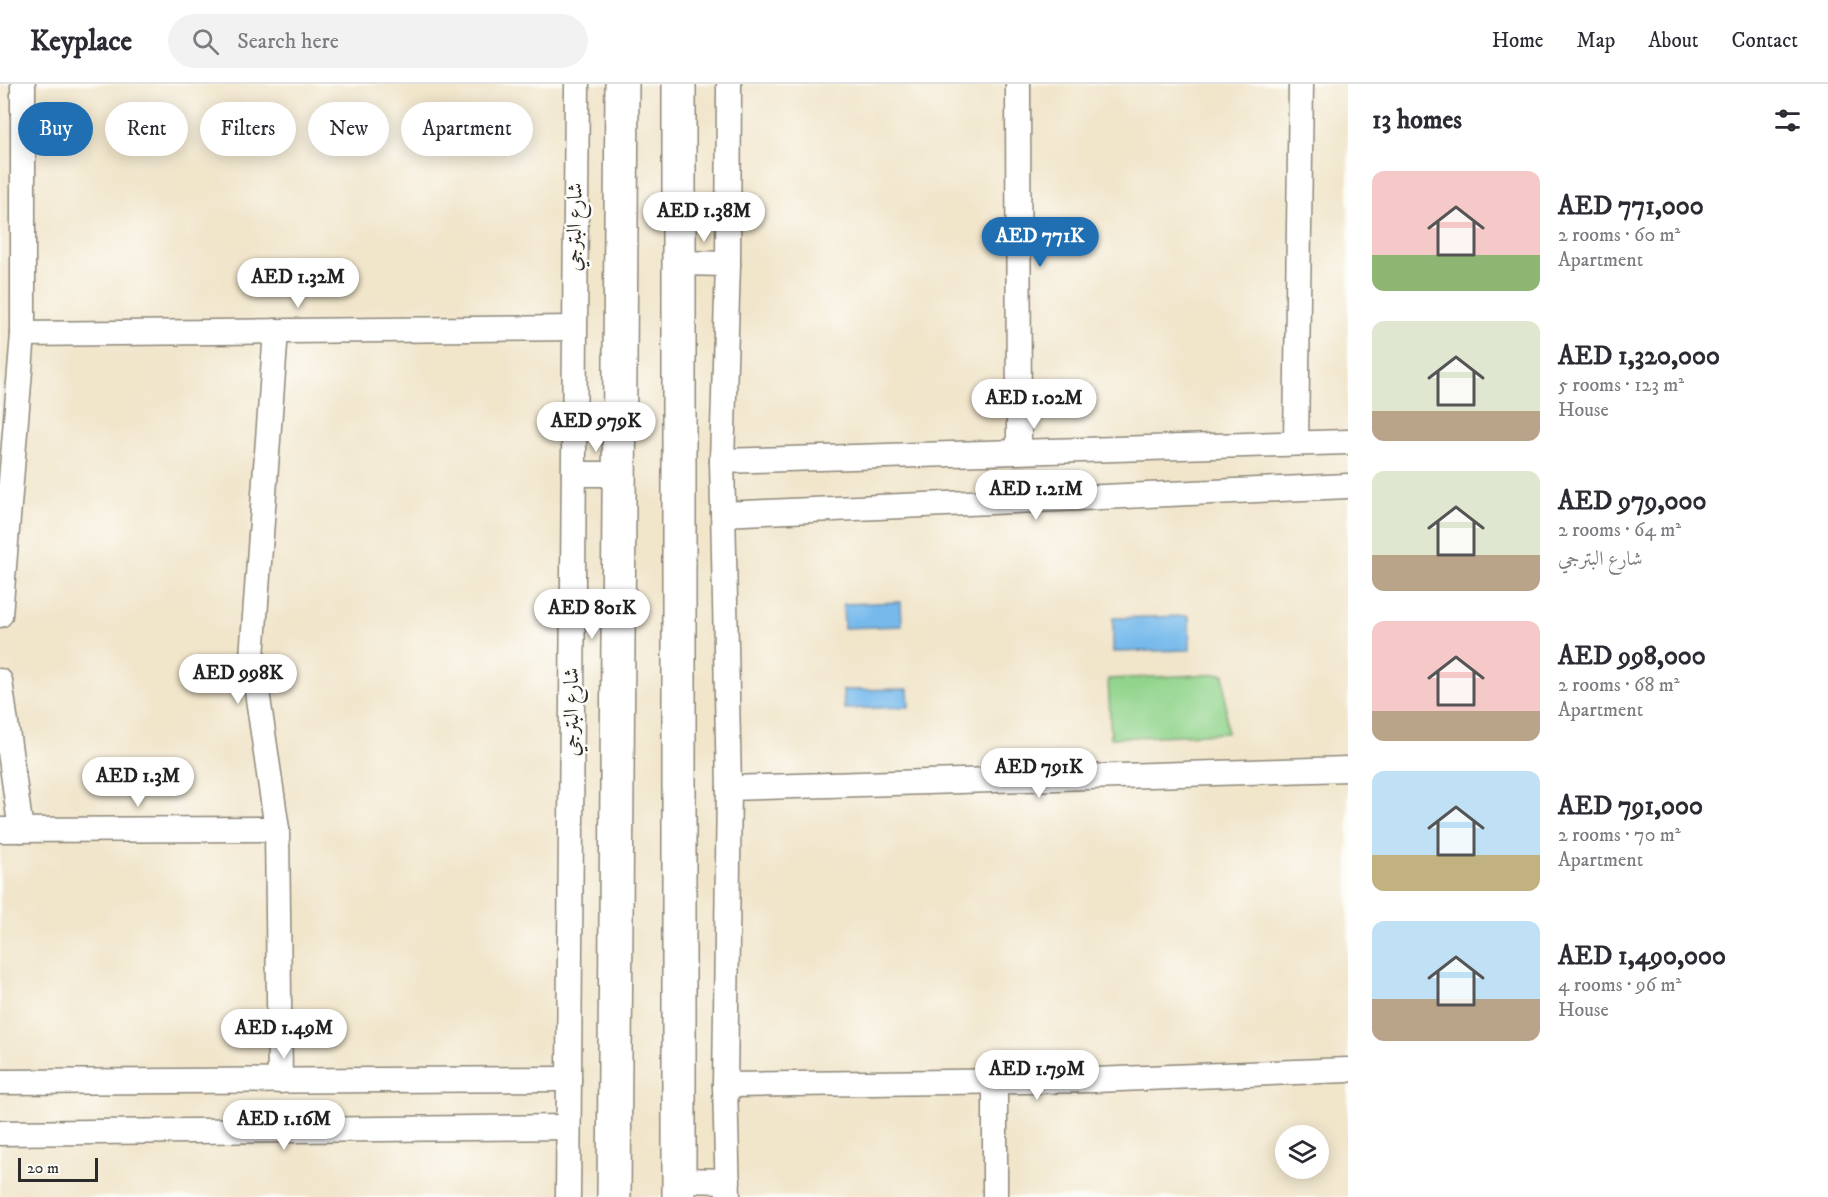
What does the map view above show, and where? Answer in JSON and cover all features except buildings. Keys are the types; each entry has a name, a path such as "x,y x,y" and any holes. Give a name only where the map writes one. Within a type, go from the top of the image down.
{"main road":[{"path":"614,1197 622,84"},
{"path":"679,84 679,1189"}],"street":[{"path":"0,615 22,334 22,84"},
{"path":"0,85 37,84"},
{"name":"شارع البترجي","path":"568,1197 577,84"},
{"path":"679,1189 728,1189 725,1086 729,788 722,461 728,264 729,84"},
{"path":"1018,84 1019,452"},
{"path":"1296,443 1301,84"},
{"path":"679,262 728,264"},
{"path":"22,334 574,328"},
{"path":"276,331 252,657 277,829 280,1081"},
{"path":"722,461 1348,442"},
{"path":"574,474 619,474"},
{"path":"723,514 1348,486"},
{"path":"0,681 11,830 277,829"},
{"path":"729,788 1348,769"},
{"path":"725,1086 1094,1080 1348,1070"},
{"path":"0,1082 569,1079"},
{"path":"995,1080 995,1197"},
{"path":"0,1133 568,1127"}],"green space":[{"path":"1224,674 1227,733 1111,738 1108,679"}],"water":[{"path":"901,602 902,626 844,628 843,604"},
{"path":"1189,616 1190,650 1113,652 1113,618"},
{"path":"908,689 909,707 844,709 843,690"}]}
